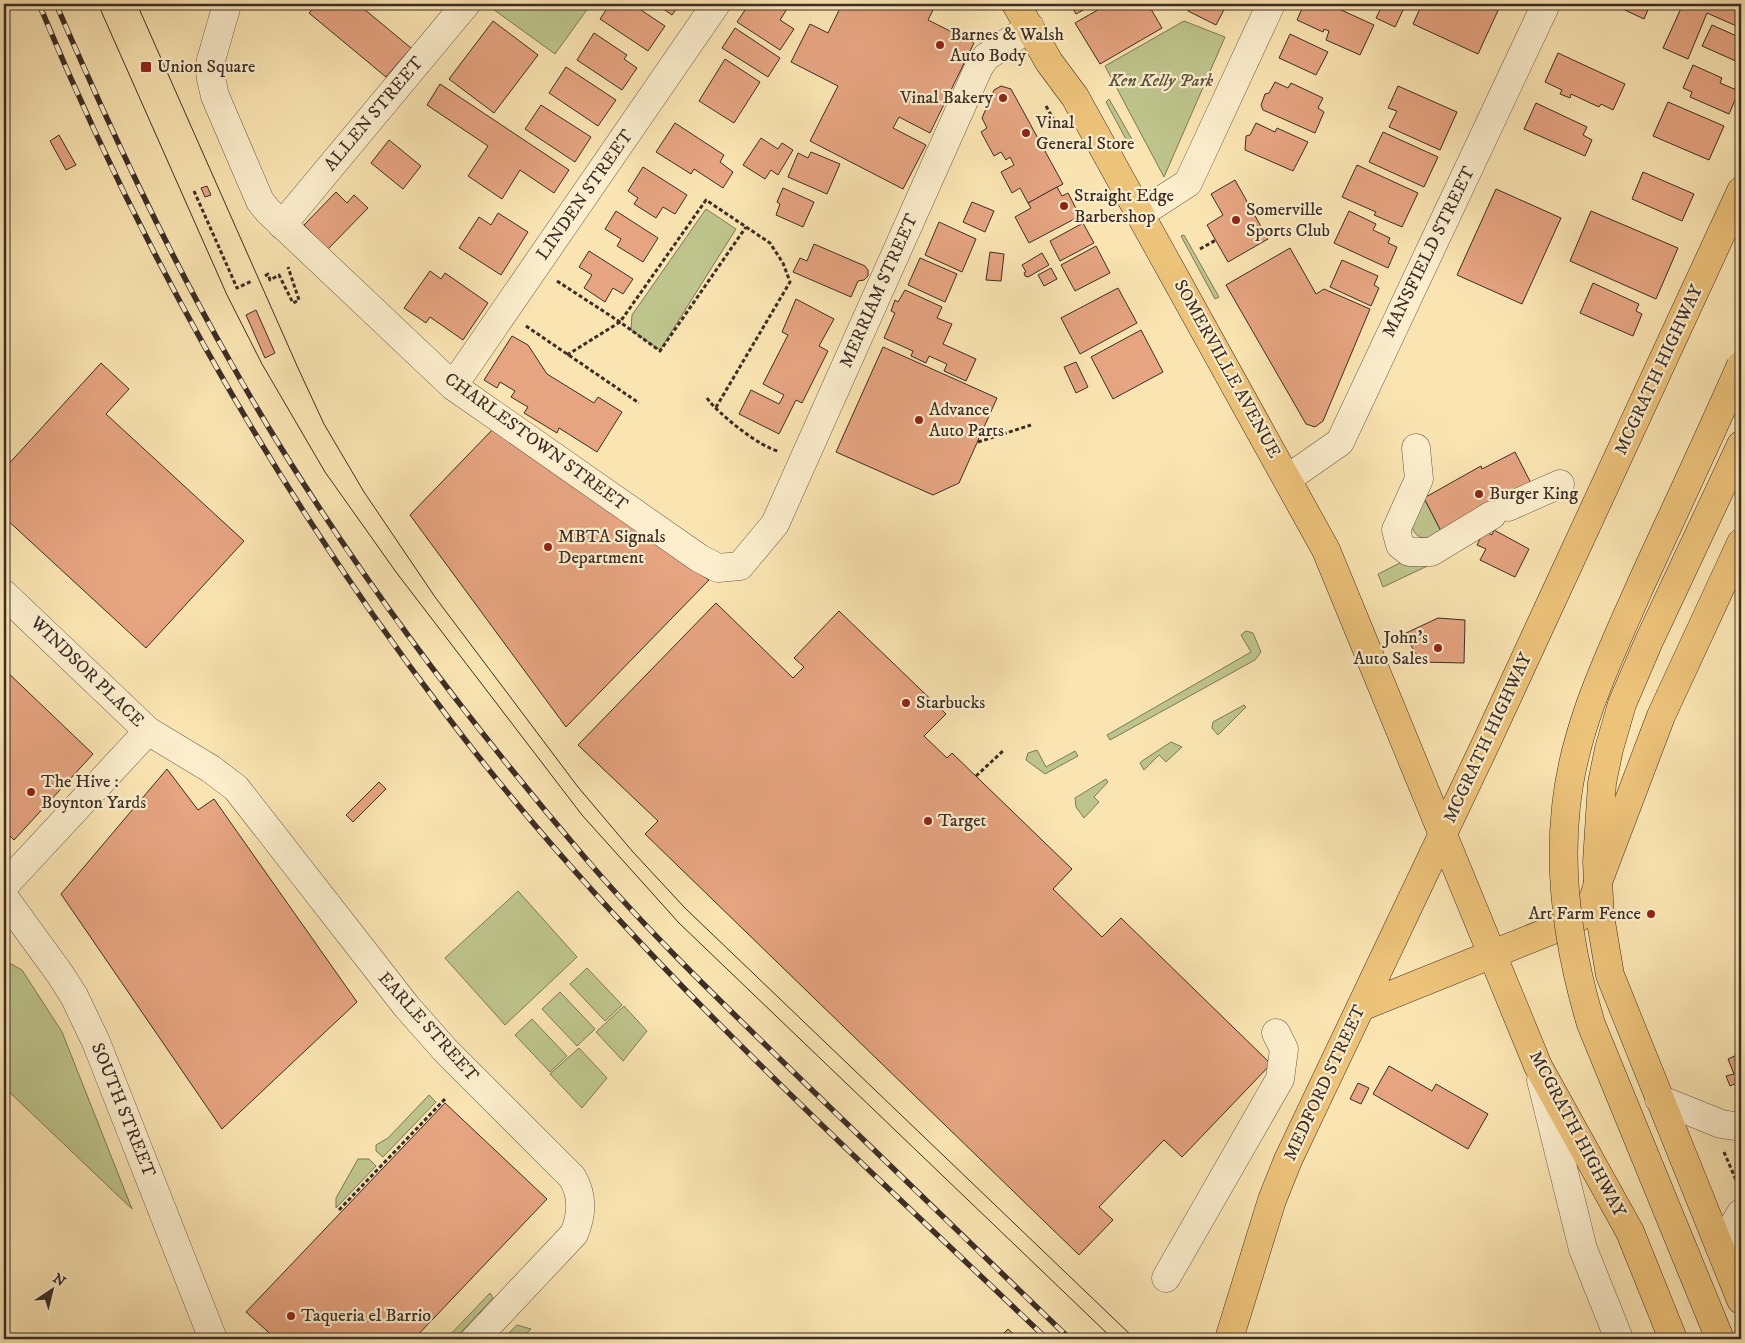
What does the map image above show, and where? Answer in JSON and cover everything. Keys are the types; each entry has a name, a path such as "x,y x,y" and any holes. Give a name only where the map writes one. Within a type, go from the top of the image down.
{"main road":[{"name":"SOMERVILLE AVENUE","path":"1016,4 1049,62 1075,97 1326,550 1443,834"},
{"name":"MCGRATH HIGHWAY","path":"1674,1339 1630,1232 1538,1066 1443,834 1741,191"},
{"path":"1720,1339 1591,1024 1580,986 1570,935 1563,848 1566,808 1573,764 1591,700 1741,365"},
{"path":"1741,445 1650,641 1615,727 1600,800 1598,882 1603,937 1610,975 1741,1300"},
{"path":"1361,1007 1578,918 1591,905 1664,709 1741,543"},
{"name":"MEDFORD STREET","path":"1229,1339 1279,1180 1443,834"}],"street":[{"name":"ALLEN STREET","path":"282,225 466,4"},
{"name":"LINDEN STREET","path":"453,386 716,4"},
{"path":"1140,214 1188,183 1271,4"},
{"name":"MANSFIELD STREET","path":"1287,478 1340,442 1546,4"},
{"name":"CHARLESTOWN STREET","path":"228,5 211,60 212,87 260,201 282,225 453,386 699,558 718,568 740,566"},
{"name":"MERRIAM STREET","path":"740,566 775,524 979,67 986,57 1030,27"},
{"path":"1416,448 1419,479 1396,530 1400,545 1409,552 1430,552 1500,511 1560,484"},
{"name":"WINDSOR PLACE","path":"4,594 148,731"},
{"path":"4,886 148,731"},
{"name":"EARLE STREET","path":"148,731 211,768 236,788 407,1007 446,1051 561,1164 575,1181 581,1202 579,1219 574,1234 475,1339"},
{"name":"SOUTH STREET","path":"4,898 60,974 74,996 96,1042 213,1339"},
{"path":"1166,1278 1280,1079 1284,1049 1276,1033"},
{"path":"1538,1066 1583,1249 1619,1339"},
{"path":"1659,1099 1715,1122 1741,1127"},
{"path":"1720,1248 1741,1213"}],"path":[{"path":"1045,104 1064,136"},
{"path":"194,191 236,288 252,281"},
{"path":"568,354 620,322 706,200 770,243 783,263 790,282 715,409"},
{"path":"556,280 620,322 660,352 746,227"},
{"path":"1200,249 1216,240"},
{"path":"265,276 268,274 270,280 279,275 293,303 299,300 288,268 292,263"},
{"path":"523,324 639,403"},
{"path":"707,398 715,409 763,443 777,451 785,450"},
{"path":"978,442 1031,425"},
{"path":"976,776 1004,750"},
{"path":"338,1210 381,1162 444,1099"},
{"path":"1720,1144 1736,1180 1741,1183"}],"green space":[{"path":"486,4 591,4 555,54"},
{"name":"Ken Kelly Park","path":"1184,21 1225,37 1164,177 1105,66"},
{"path":"1109,99 1133,141 1128,143 1106,102"},
{"path":"706,209 736,229 660,350 631,330 632,315"},
{"path":"1184,235 1219,297 1215,299 1181,236"},
{"path":"1424,498 1442,533 1428,538 1417,535 1411,526"},
{"path":"1399,557 1438,561 1383,587 1378,574 1400,563"},
{"path":"1246,631 1253,633 1261,652 1255,660 1110,740 1107,735 1251,652 1241,635"},
{"path":"1244,705 1246,707 1218,735 1212,728 1213,722"},
{"path":"1171,742 1182,747 1166,762 1159,755 1144,770 1140,763"},
{"path":"1037,750 1046,767 1075,751 1078,756 1045,774 1026,760 1028,753"},
{"path":"1106,779 1108,782 1094,797 1099,802 1084,818 1076,807 1075,798"},
{"path":"518,891 577,957 505,1025 445,958"},
{"path":"4,960 22,970 62,1032 132,1209 4,1087"},
{"path":"587,968 622,1005 605,1021 570,984"},
{"path":"560,992 595,1029 577,1046 542,1009"},
{"path":"624,1006 647,1031 623,1061 596,1032"},
{"path":"532,1019 567,1056 550,1072 515,1035"},
{"path":"579,1048 607,1078 582,1108 550,1074"},
{"path":"429,1095 436,1102 383,1157 376,1151 376,1145 388,1138"},
{"path":"358,1159 369,1159 376,1166 336,1208 336,1198"},
{"path":"490,1293 493,1298 455,1339 446,1339"},
{"path":"517,1325 531,1329 521,1339 503,1339"}],"building":[{"path":"317,4 358,4 411,48 386,77 309,13"},
{"path":"610,4 632,4 665,26 648,51 600,19"},
{"path":"656,4 680,4 672,15"},
{"path":"749,4 790,4 780,20 794,29 780,50 737,22"},
{"path":"842,4 936,4 928,20 974,43 930,133 899,117 893,128 926,145 903,189 810,141 838,86 791,62 810,24 828,33"},
{"path":"1070,4 1094,4 1076,14"},
{"path":"1108,4 1148,4 1162,28 1100,64 1075,23"},
{"path":"1192,4 1227,4 1216,25 1188,11"},
{"path":"1304,4 1328,4 1374,25 1360,55 1326,40 1329,31 1324,29 1323,32 1297,20"},
{"path":"1383,4 1400,4 1405,6 1395,27 1376,18"},
{"path":"1422,4 1501,4 1478,54 1413,24"},
{"path":"1612,4 1648,4 1650,5 1644,19"},
{"path":"1683,4 1741,4 1741,28 1707,13 1688,59 1663,48"},
{"path":"493,21 538,55 494,113 449,79"},
{"path":"1712,25 1741,38 1741,69 1737,67 1738,62 1702,46"},
{"path":"735,28 780,58 768,77 722,48"},
{"path":"594,33 627,55 624,59 637,68 622,90 577,60"},
{"path":"1290,34 1328,52 1316,75 1279,58"},
{"path":"1558,53 1625,84 1613,110 1601,104 1599,107 1571,94 1570,98 1560,94 1562,90 1545,82"},
{"path":"725,59 760,82 734,123 699,101"},
{"path":"1693,65 1722,78 1720,83 1739,91 1729,114 1690,97 1692,92 1683,88"},
{"path":"566,67 616,100 598,126 549,93"},
{"path":"1275,82 1288,88 1291,83 1323,98 1318,108 1324,112 1315,133 1263,110 1261,105 1265,94 1269,93"},
{"path":"440,84 569,170 554,193 520,170 502,199 468,176 488,146 427,105"},
{"path":"1001,86 1011,89 1063,184 1028,203 1020,188 1012,193 1001,172 1014,165 1010,157 1006,160 1001,152 994,156 981,132 987,128 982,118 994,90"},
{"path":"1398,86 1457,112 1440,150 1389,127 1397,111 1388,108"},
{"path":"1668,102 1724,126 1709,160 1653,136"},
{"path":"1536,103 1587,127 1583,135 1592,140 1585,156 1524,129"},
{"path":"541,105 591,137 575,162 525,129"},
{"path":"675,123 724,155 720,162 733,172 723,188 694,169 691,174 656,152"},
{"path":"1256,123 1275,132 1277,128 1308,142 1293,171 1245,150 1246,136 1250,135"},
{"path":"1383,132 1438,157 1424,187 1369,162"},
{"path":"59,135 76,165 66,170 50,141"},
{"path":"761,138 778,149 782,143 793,150 778,175 771,170 765,179 743,165"},
{"path":"389,140 421,166 403,189 371,163"},
{"path":"811,152 840,164 827,194 788,177 798,153 808,158"},
{"path":"1357,165 1418,193 1402,227 1374,215 1376,212 1342,197"},
{"path":"643,167 687,195 675,214 663,207 656,218 634,204 638,198 628,191"},
{"path":"1643,172 1694,194 1682,221 1632,199"},
{"name":"Somerville Sports Club","path":"1235,180 1268,239 1228,262 1207,225 1223,215 1211,194"},
{"path":"207,186 211,195 205,197 201,188"},
{"path":"1057,187 1062,196 1068,193 1080,216 1029,243 1015,217 1031,208 1028,203"},
{"path":"783,188 814,202 803,227 776,215 780,204 777,202"},
{"path":"1496,189 1561,218 1522,304 1457,275"},
{"path":"336,192 347,203 354,195 368,208 328,249 304,225"},
{"path":"972,202 994,211 985,232 963,222"},
{"path":"616,211 658,238 643,262 617,246 621,239 605,229"},
{"path":"1349,211 1376,224 1373,230 1390,238 1388,243 1397,247 1388,268 1334,243"},
{"path":"1591,211 1678,248 1656,299 1570,261"},
{"path":"498,213 528,232 501,275 459,248 479,217 491,225"},
{"path":"939,222 976,239 962,272 925,255"},
{"path":"1083,223 1094,243 1060,261 1050,241"},
{"path":"814,244 865,266 868,270 868,276 864,280 858,281 851,297 793,272 800,258 807,261"},
{"path":"1096,246 1110,273 1075,291 1061,265"},
{"path":"1290,248 1316,294 1324,289 1370,309 1323,421 1315,427 1306,424 1226,285"},
{"path":"589,251 633,279 623,294 613,288 605,302 584,288 592,275 579,267"},
{"path":"990,252 1004,254 1001,281 986,280"},
{"path":"1042,253 1049,265 1028,277 1025,276 1024,273 1026,272 1022,265"},
{"path":"920,258 957,274 945,302 908,285"},
{"path":"1342,260 1378,276 1374,285 1379,288 1371,306 1330,287"},
{"path":"1051,268 1057,279 1044,286 1038,275"},
{"path":"430,271 441,279 445,273 488,303 463,340 430,317 426,323 404,308"},
{"path":"1593,283 1639,304 1636,311 1642,314 1633,336 1580,313"},
{"path":"1118,288 1137,323 1080,354 1061,318"},
{"path":"905,290 942,307 937,318 952,324 943,344 976,359 966,381 944,371 947,364 929,356 926,363 911,356 913,351 884,338 895,313 891,311 895,300 898,302"},
{"path":"796,299 834,319 819,346 828,351 802,403 796,400 779,434 739,414 751,390 779,404 784,395 763,384 788,335 782,332"},
{"path":"256,310 275,353 265,358 246,315"},
{"path":"1141,330 1163,372 1113,399 1091,357"},
{"path":"512,336 528,345 547,374 594,403 598,397 622,412 597,452 559,428 557,433 524,413 528,407 511,397 515,391 500,382 497,388 484,380"},
{"name":"Advance Auto Parts","path":"883,347 997,398 959,483 933,495 836,452"},
{"path":"1076,362 1088,387 1076,393 1064,367"},
{"path":"101,363 129,389 106,414 244,541 146,648 4,517 4,469"},
{"name":"MBTA Signals Department","path":"494,428 709,580 566,727 410,515"},
{"name":"Burger King","path":"1515,452 1534,489 1442,533 1424,498 1481,466 1482,469"},
{"path":"1494,530 1529,549 1515,577 1480,560 1486,549 1477,545 1484,531 1492,535"},
{"path":"716,603 793,678 804,667 794,658 839,611 946,714 924,736 947,758 952,753 1072,869 1053,889 1102,937 1121,918 1271,1064 1182,1157 1164,1140 1099,1207 1113,1220 1079,1255 645,834 658,821 578,745"},
{"name":"John's Auto Sales","path":"1438,618 1465,620 1464,663 1421,662 1404,634"},
{"name":"The Hive : Boynton Yards","path":"4,669 93,754 14,840 4,830"},
{"path":"167,769 198,810 214,799 357,1002 222,1129 61,894"},
{"path":"379,782 386,789 353,822 346,815"},
{"path":"1741,1053 1741,1081 1730,1086 1726,1076 1734,1074 1728,1059"},
{"path":"1389,1066 1432,1091 1436,1084 1488,1114 1468,1149 1373,1094"},
{"path":"1358,1083 1369,1088 1361,1104 1350,1099"},
{"path":"445,1103 547,1199 414,1339 276,1339 246,1312"},
{"path":"1008,1329 1019,1339 998,1339"}],"tram line":[{"path":"98,4 227,295 262,364 325,472 396,572 582,815 679,923 1113,1339"},
{"path":"137,4 324,424 364,492 435,597 578,787 633,852 685,908 1135,1339"}],"railway":[{"path":"39,4 80,99 124,192 170,283 220,373 272,461 328,548 386,633 447,716 514,800 658,962 812,1115 1047,1339"},
{"path":"56,4 139,186 183,275 231,363 310,494 353,558 443,682 538,802 641,920 726,1007 1070,1339"}],"place":[{"name":"Barnes & Walsh Auto Body","path":"940,45"},
{"name":"Union Square","path":"146,67"},
{"name":"Vinal Bakery","path":"1003,98"},
{"name":"Vinal General Store","path":"1026,133"},
{"name":"Straight Edge Barbershop","path":"1064,206"},
{"name":"Somerville Sports Club","path":"1236,220"},
{"name":"Advance Auto Parts","path":"919,420"},
{"name":"Burger King","path":"1479,494"},
{"name":"MBTA Signals Department","path":"548,547"},
{"name":"John's Auto Sales","path":"1438,648"},
{"name":"Starbucks","path":"906,703"},
{"name":"The Hive : Boynton Yards","path":"31,792"},
{"name":"Target","path":"928,821"},
{"name":"Art Farm Fence","path":"1651,914"},
{"name":"Taqueria el Barrio","path":"291,1316"}]}
